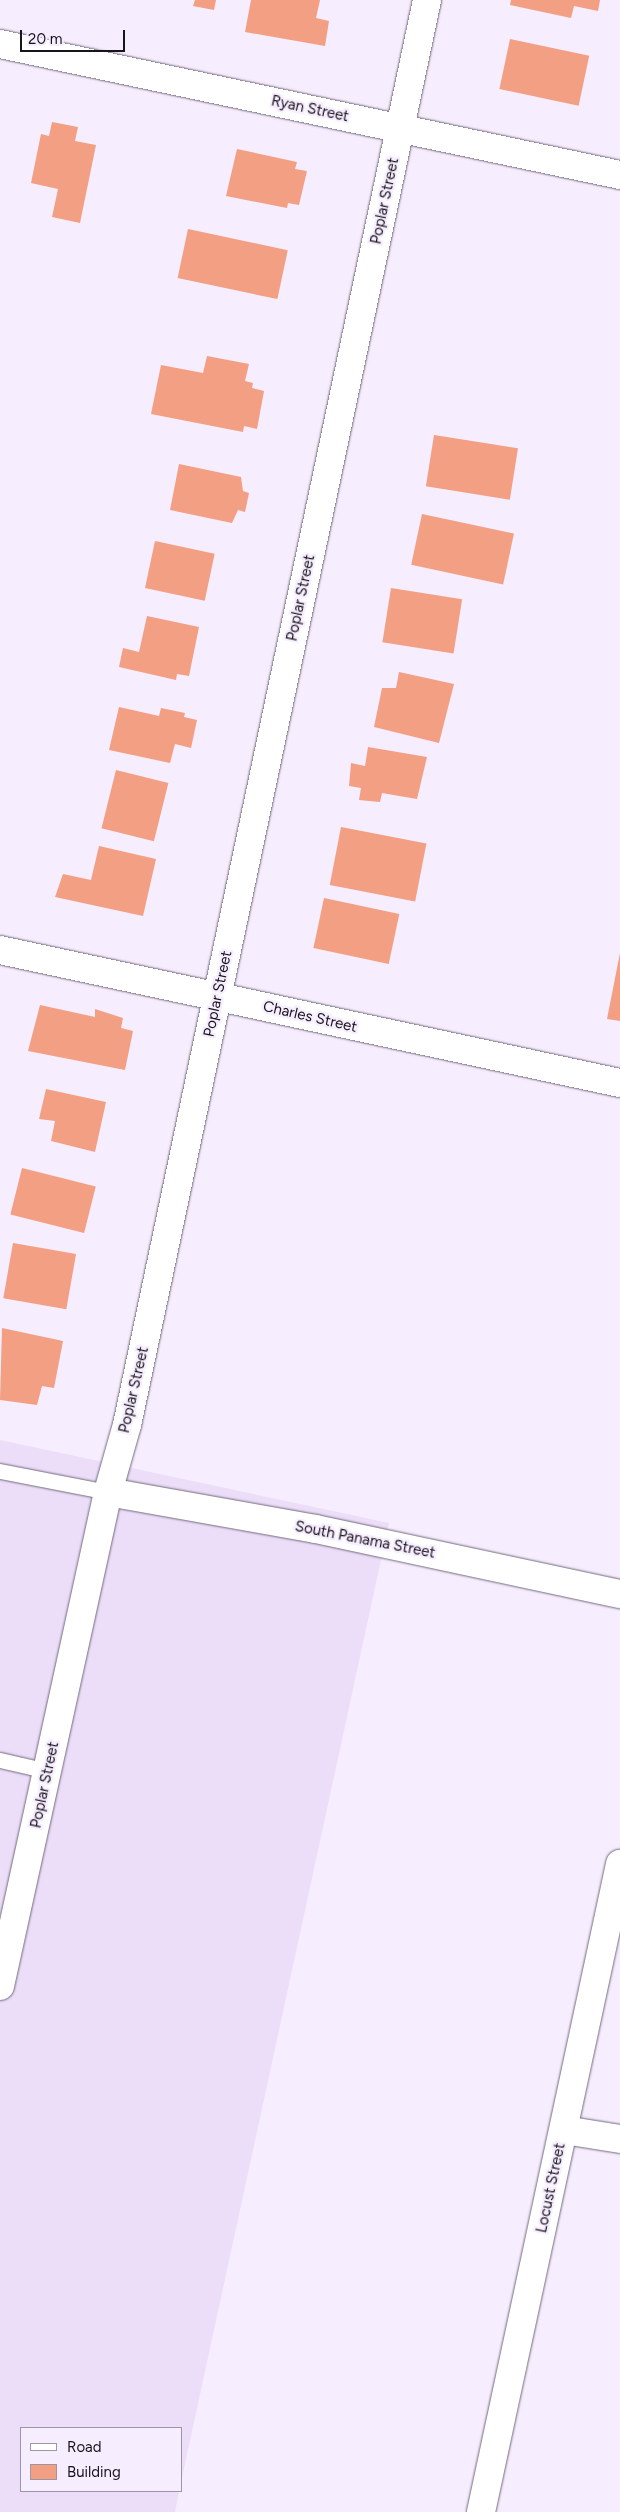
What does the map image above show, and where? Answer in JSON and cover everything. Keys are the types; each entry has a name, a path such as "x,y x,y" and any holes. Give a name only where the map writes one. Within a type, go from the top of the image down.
{"street":[{"name":"Poplar Street","path":"0,1986 108,1492 127,1425 427,0"},
{"name":"Ryan Street","path":"0,44 620,175"},
{"name":"Charles Street","path":"0,950 620,1084"},
{"name":"South Panama Street","path":"108,1492 316,1529 620,1594"},
{"name":"Locust Street","path":"481,2512 620,1864"},
{"path":"564,2130 620,2139"}],"lane":[{"path":"0,1471 108,1492"},
{"path":"0,1760 48,1770"}],"shaded area":[{"path":"0,1440 389,1523 182,2477 182,2427 20,2427 20,2492 179,2492 175,2512 0,2512"}],"building":[{"path":"195,0 216,0 214,10 193,6"},
{"path":"251,0 320,0 316,18 329,21 325,46 245,32"},
{"path":"511,0 600,0 598,11 574,6 571,18 510,5"},
{"path":"510,39 589,56 579,106 499,89"},
{"path":"52,122 78,127 75,141 96,145 80,223 52,217 58,189 31,183 41,134 49,136"},
{"path":"237,149 297,162 295,169 307,171 299,205 288,203 287,208 226,196"},
{"path":"188,229 288,250 277,299 178,278"},
{"path":"207,356 249,364 245,381 253,383 252,388 264,391 257,429 244,426 243,432 151,414 161,365 203,373"},
{"path":"434,435 518,448 510,500 426,486"},
{"path":"179,464 241,477 243,491 249,493 245,512 238,510 232,523 170,510"},
{"path":"422,514 514,534 503,584 411,565"},
{"path":"155,541 215,554 205,601 145,588"},
{"path":"391,588 462,599 454,654 382,642"},
{"path":"147,616 199,627 189,676 177,674 176,680 119,667 123,648 139,652"},
{"path":"399,672 454,684 439,743 374,727 382,688 396,688"},
{"path":"119,707 159,716 161,708 185,713 184,717 197,720 191,748 175,744 170,763 109,750"},
{"path":"368,747 427,757 417,799 382,793 380,802 359,800 361,788 349,786 351,763 365,766"},
{"path":"116,770 168,783 154,841 101,828"},
{"path":"341,827 426,844 415,902 330,885"},
{"path":"99,846 156,859 143,916 55,897 63,874 91,880"},
{"path":"324,898 399,914 389,964 313,948"},
{"path":"620,953 620,1021 607,1019"},
{"path":"40,1005 95,1017 95,1009 123,1018 121,1028 133,1031 125,1070 28,1051"},
{"path":"46,1089 106,1102 95,1152 51,1141 55,1121 39,1119"},
{"path":"22,1168 96,1186 84,1233 10,1215"},
{"path":"13,1243 76,1254 66,1309 3,1298"},
{"path":"2,1328 63,1341 54,1388 42,1386 37,1405 0,1400"}]}
